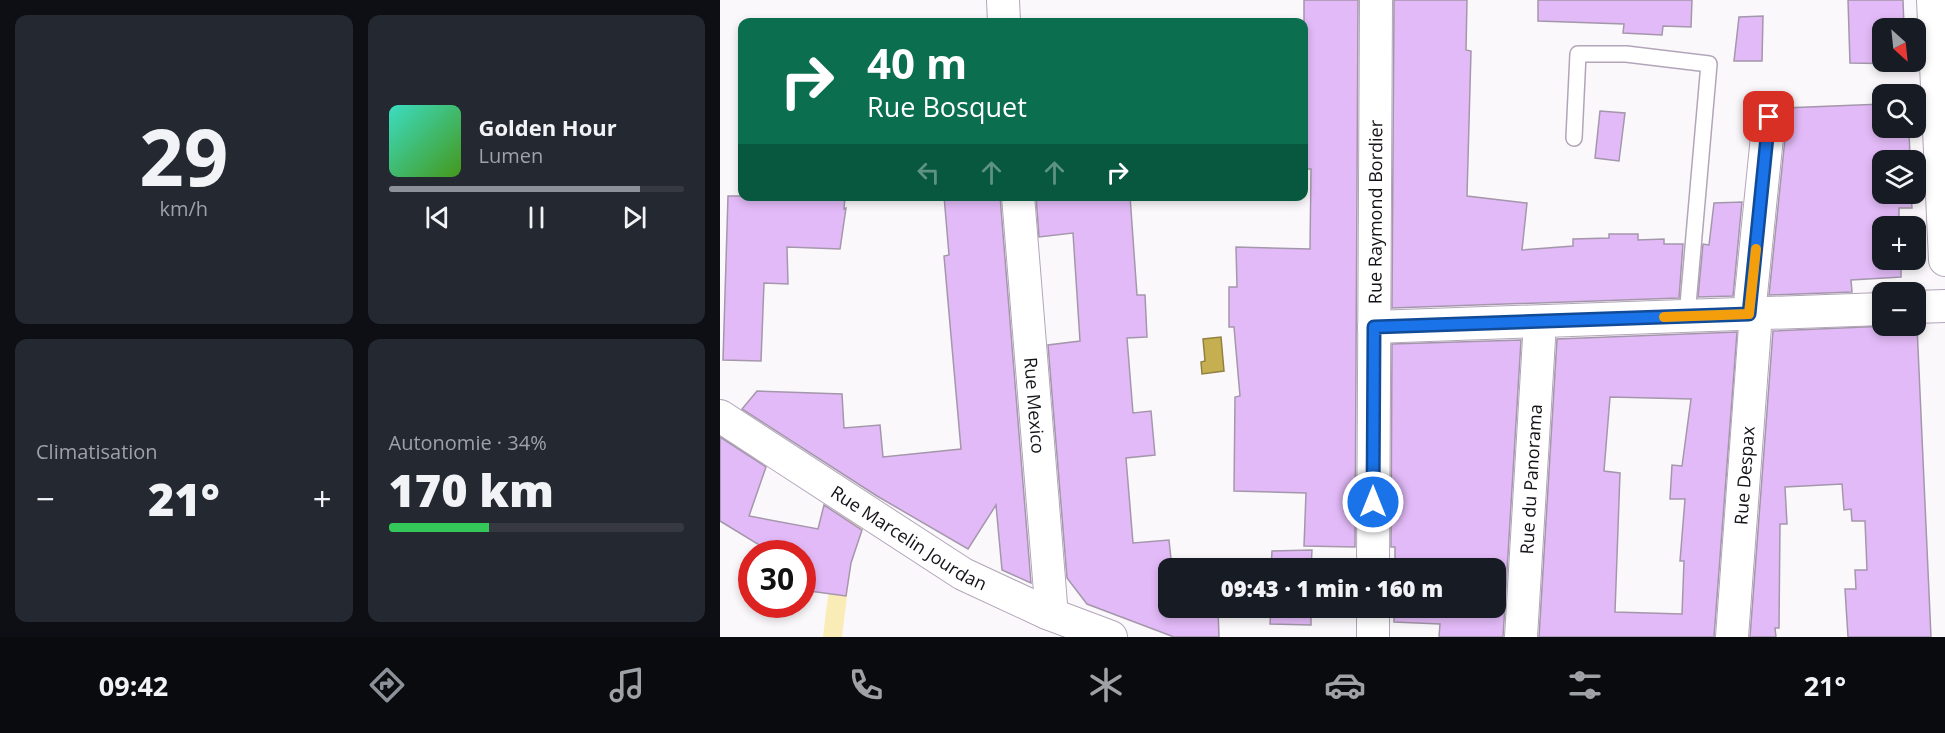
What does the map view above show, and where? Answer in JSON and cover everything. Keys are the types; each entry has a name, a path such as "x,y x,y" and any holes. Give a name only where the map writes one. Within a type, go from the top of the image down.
{"street":[{"path":"1003,0 1004,18"},
{"name":"Rue Raymond Bordier","path":"1373,558 1376,0"},
{"path":"1933,0 1945,260"},
{"name":"Rue Despax","path":"1732,637 1753,313 1769,117"},
{"name":"Rue Mexico","path":"1018,201 1051,604 1047,614"},
{"path":"1926,307 1945,306"},
{"path":"1374,327 1872,309"},
{"name":"Rue du Panorama","path":"1521,637 1540,322"},
{"name":"Rue Marcelin Jourdan","path":"720,416 963,574 1047,614 1111,637"},
{"path":"1373,618 1373,637"}],"lane":[{"path":"1574,138 1578,54 1626,54 1709,64 1687,316"}],"shaded area":[{"path":"1221,337 1224,371 1202,374 1201,362 1205,361 1203,339"},
{"path":"850,513 865,522 851,563 842,637 823,637 835,558"}],"building":[{"path":"1304,0 1358,0 1355,547 1304,546 1306,493 1234,491 1235,397 1240,396 1234,327 1229,327 1229,287 1237,287 1236,247 1310,249 1308,18 1304,18"},
{"path":"1394,0 1467,0 1466,50 1471,51 1467,196 1527,203 1522,250 1573,246 1573,239 1609,238 1609,234 1638,234 1638,240 1664,239 1664,244 1683,244 1679,298 1392,308"},
{"path":"1538,0 1692,0 1691,27 1663,26 1662,35 1623,33 1624,24 1538,21"},
{"path":"1848,0 1903,0 1904,18 1872,18 1872,63 1850,63"},
{"path":"1763,16 1762,61 1734,61 1739,17"},
{"path":"1872,104 1872,138 1909,138 1910,150 1872,150 1872,204 1912,204 1912,208 1899,208 1899,216 1872,216 1872,270 1901,270 1901,277 1851,280 1852,292 1769,295 1787,119 1784,108"},
{"path":"1600,111 1625,113 1619,161 1595,158"},
{"path":"728,196 738,196 738,201 845,201 844,209 846,208 840,249 787,247 788,284 764,283 761,361 723,360"},
{"path":"944,201 1000,201 1031,583 1002,570 996,505 968,549 877,496 742,409 757,391 842,394 844,428 880,425 883,457 961,449 944,256 949,255"},
{"path":"1036,201 1130,201 1137,295 1145,295 1147,337 1127,338 1133,413 1151,411 1155,455 1126,458 1133,543 1169,540 1171,558 1158,558 1158,618 1218,618 1219,637 1174,637 1087,604 1067,578 1048,345 1080,341 1073,233 1039,237"},
{"path":"1742,202 1733,296 1698,297 1703,244 1709,245 1714,203"},
{"path":"1872,327 1872,336 1917,336 1931,637 1848,637 1845,589 1856,589 1855,570 1867,570 1865,521 1852,521 1851,509 1844,510 1842,484 1785,487 1787,524 1780,524 1779,628 1775,628 1776,637 1750,637 1773,331"},
{"path":"1737,332 1714,637 1539,637 1557,339","holes":["1610,397 1691,399 1682,466 1672,465 1670,499 1685,499 1680,561 1684,561 1682,614 1615,612 1620,473 1604,471"]},
{"path":"1521,340 1506,588 1506,558 1395,558 1395,547 1391,547 1392,344"},
{"path":"720,437 766,467 749,516 818,529 824,505 862,530 851,563 846,596 816,592 816,540 751,540 720,521"},
{"path":"1312,550 1312,558 1272,558 1272,551"},
{"path":"1270,618 1311,618 1311,625 1270,624"},
{"path":"1394,618 1504,618 1503,637 1439,637 1440,624 1394,622"}],"slow traffic":[{"path":"1664,317 1749,314 1756,249"}],"route":[{"path":"1373,502 1374,327 1749,314 1769,117"}]}
